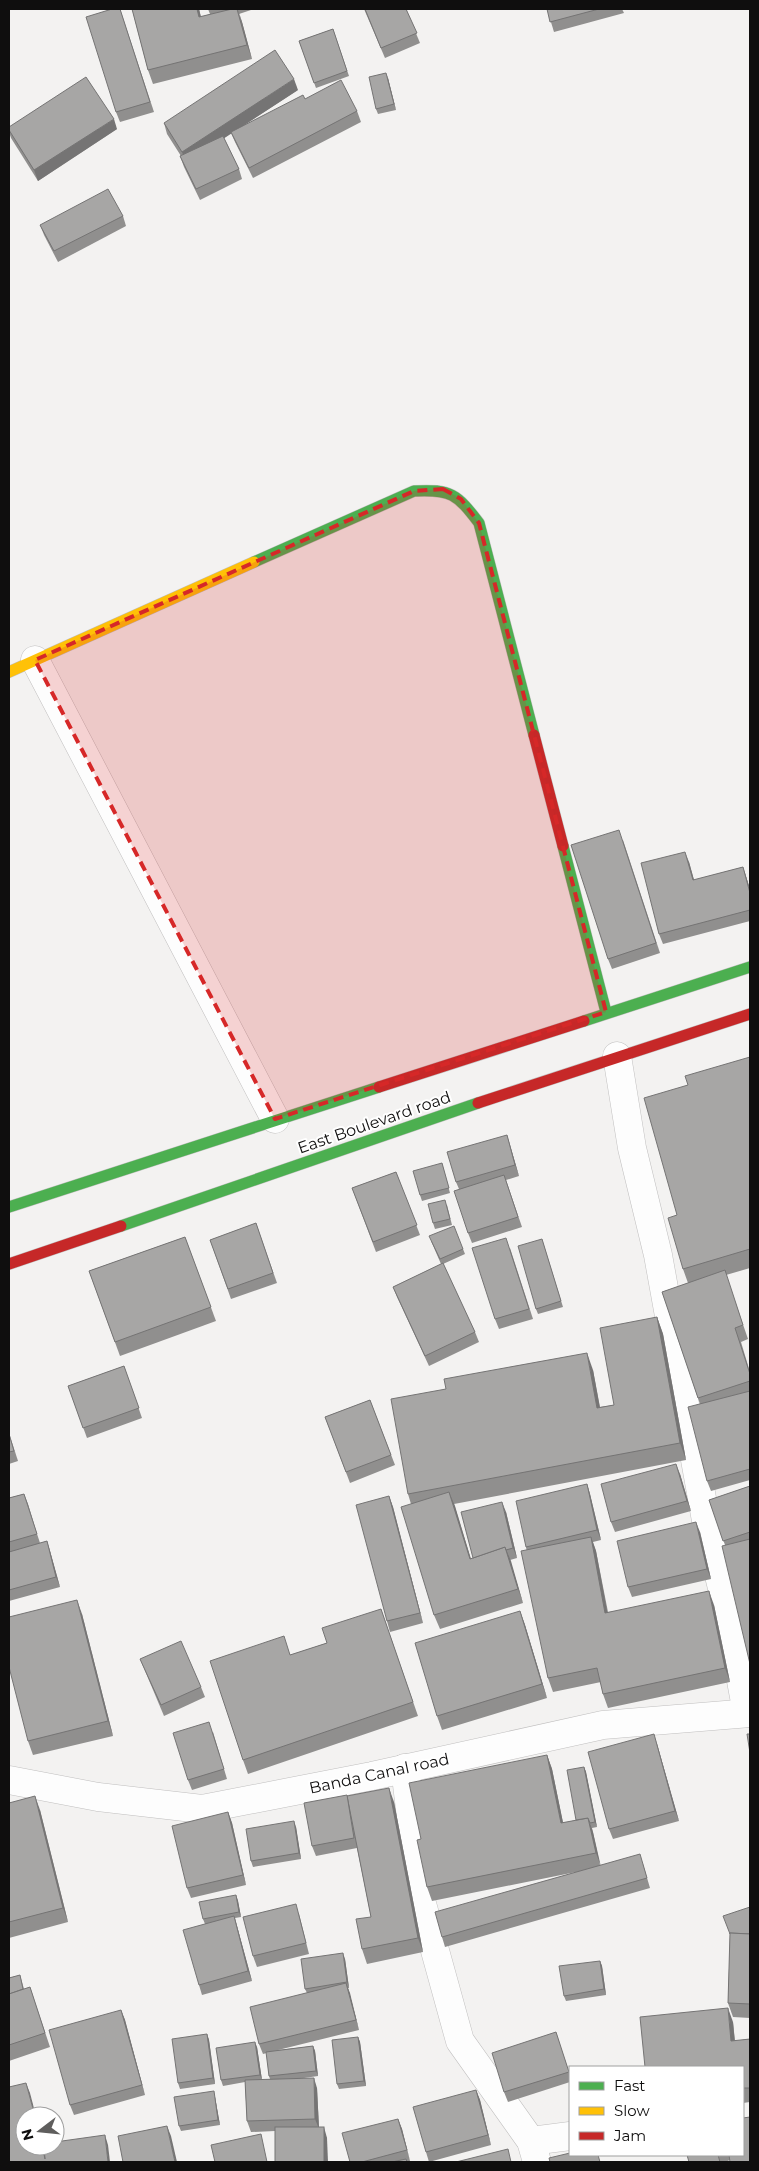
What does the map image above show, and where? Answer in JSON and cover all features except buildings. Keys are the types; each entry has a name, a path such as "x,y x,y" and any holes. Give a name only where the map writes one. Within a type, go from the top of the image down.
{"main road":[{"path":"9,672 414,491 443,489 461,499 479,524 606,1012"},
{"path":"9,1207 750,966"},
{"name":"East Boulevard road","path":"9,1264 617,1056 750,1014"}],"street":[{"path":"36,660 275,1119"},
{"path":"617,1056 632,1148 658,1255 707,1526 730,1621 749,1713"},
{"name":"Banda Canal road","path":"9,1780 98,1797 202,1809 603,1725 749,1713"},
{"path":"405,1768 421,1900 460,2041 534,2151 569,2136"}],"highlighted area":[{"path":"443,489 461,499 479,523 606,1012 275,1119 35,660 414,491"}],"traffic: fast":[{"path":"254,562 414,491 437,491 452,495 465,505 479,523 534,735"},
{"path":"563,846 606,1012"},
{"path":"584,1021 750,967"},
{"path":"9,1207 379,1087"},
{"path":"121,1226 478,1103"}],"traffic: slow":[{"path":"9,672 254,562"}],"traffic: jam":[{"path":"534,735 563,846"},
{"path":"478,1103 750,1014"},
{"path":"379,1087 584,1021"},
{"path":"9,1264 121,1226"}]}
